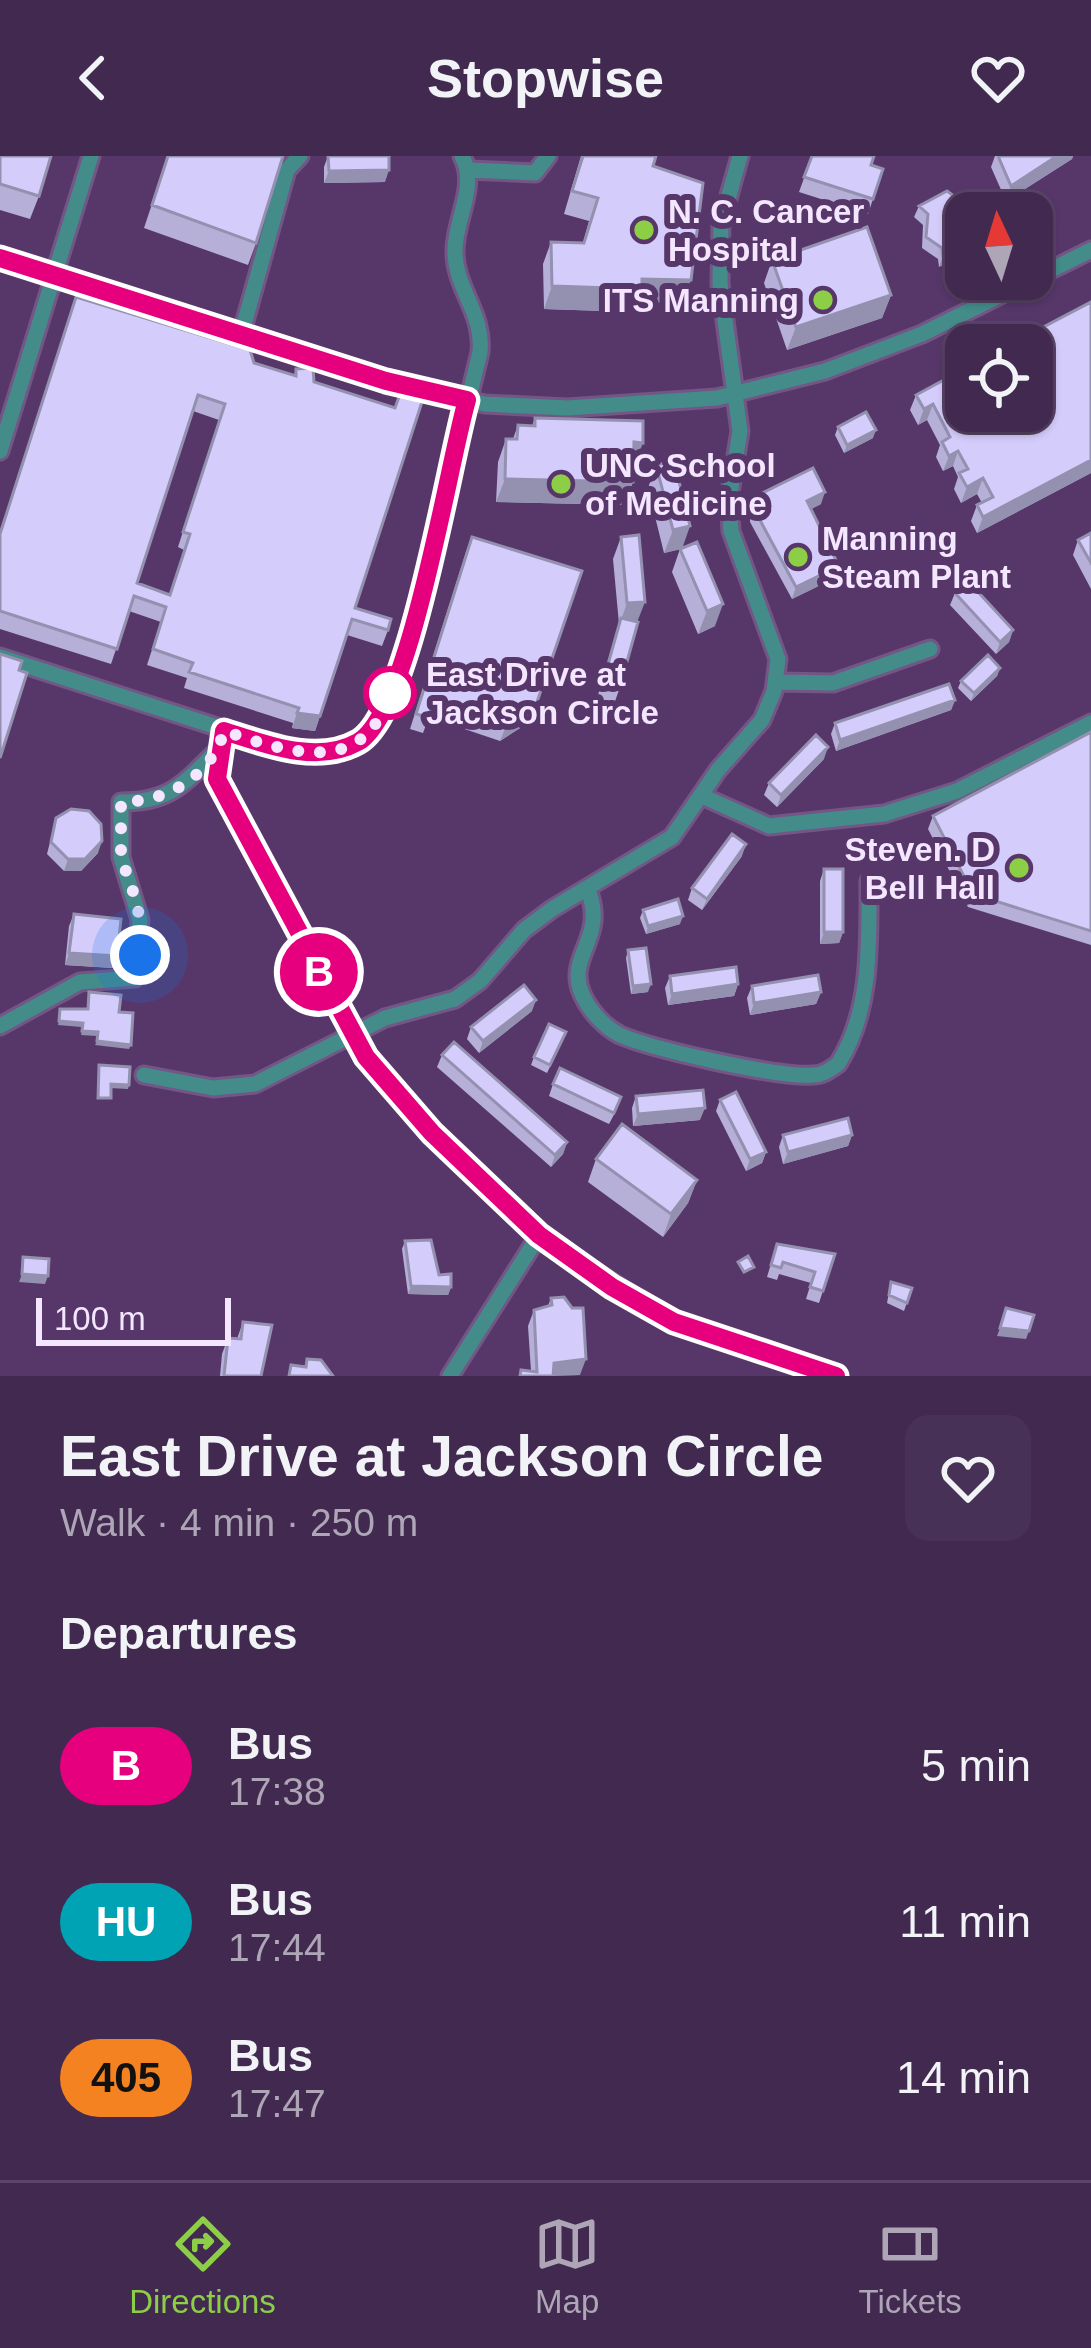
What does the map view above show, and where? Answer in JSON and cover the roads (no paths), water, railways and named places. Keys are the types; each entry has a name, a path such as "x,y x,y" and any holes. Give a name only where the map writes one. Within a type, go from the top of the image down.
{"street":[{"path":"0,452 92,156"},
{"path":"241,334 287,170 300,156"},
{"path":"0,656 224,731 312,753 355,744 380,722 436,541 482,340 479,316 455,262 465,163 535,173 548,156"},
{"path":"144,1075 236,1088 271,1079 352,1034 468,991 524,931 587,887 661,846 762,720 776,682 774,636 731,530 729,499 740,436 719,244 740,156"},
{"path":"0,258 467,400 584,408 734,394 897,345 1091,250"},
{"path":"776,682 833,683 930,649"},
{"path":"702,796 769,826 884,814 957,791 1091,723"},
{"path":"224,731 216,774 223,794 352,1034 405,1106 539,1235 674,1322 789,1370 836,1376"},
{"path":"0,1026 80,982 135,978 140,920 121,857 121,802 155,802 178,790 218,750"},
{"path":"587,887 596,925 581,962 579,988 604,1023 618,1034 657,1046 813,1075 838,1064 861,1005 870,940 868,881"},
{"path":"450,1376 539,1235"}],"place":[{"name":"N. C. Cancer Hospital","path":"644,230"},
{"name":"ITS Manning","path":"823,300"},
{"name":"UNC School of Medicine","path":"561,484"},
{"name":"Manning Steam Plant","path":"798,557"},
{"name":"East Drive at Jackson Circle","path":"390,693"},
{"name":"Steven. D Bell Hall","path":"1019,868"}]}
